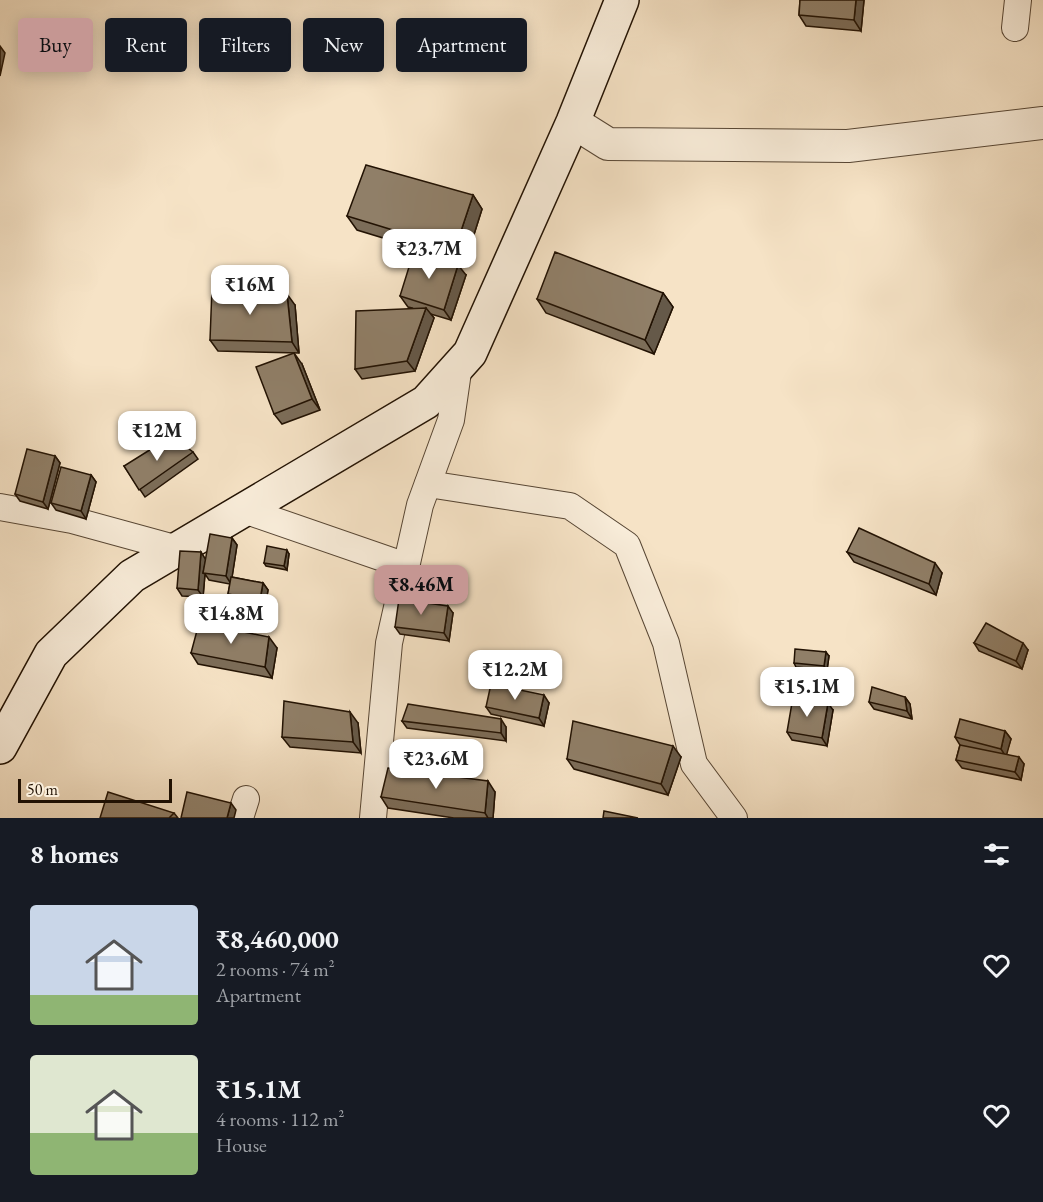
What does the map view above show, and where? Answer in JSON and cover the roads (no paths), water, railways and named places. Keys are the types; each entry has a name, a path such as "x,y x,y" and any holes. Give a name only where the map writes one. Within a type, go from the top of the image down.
{"main road":[{"path":"0,747 51,654 132,576 426,402 470,353 573,122 622,0"}],"street":[{"path":"1015,28 1018,0"},
{"path":"573,122 608,144 836,146 1043,123"},
{"path":"374,818 389,643 406,566 428,484 451,420 459,365"},
{"path":"428,484 570,506 627,544 666,643 694,764 734,818"},
{"path":"0,507 72,520 178,549"},
{"path":"244,510 406,566"}]}
